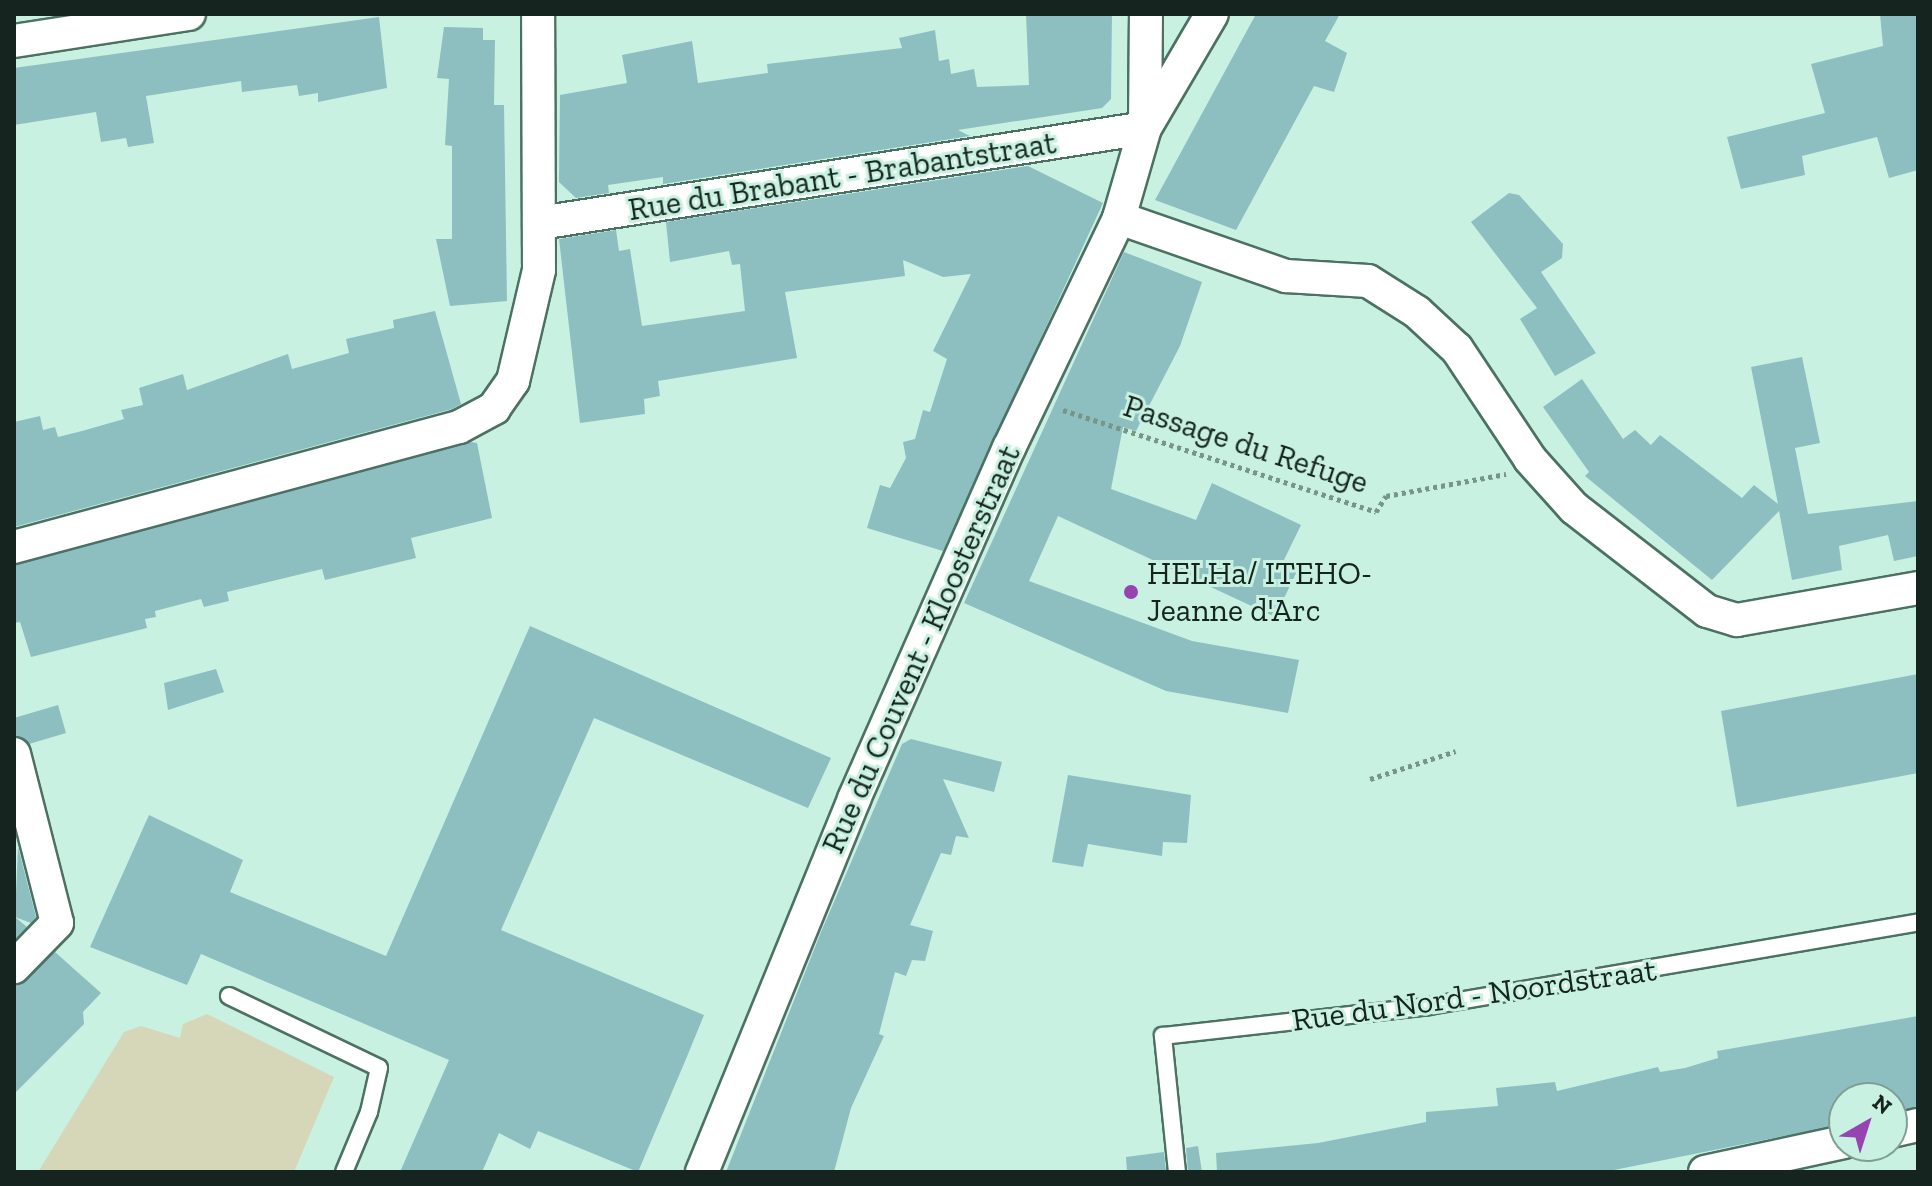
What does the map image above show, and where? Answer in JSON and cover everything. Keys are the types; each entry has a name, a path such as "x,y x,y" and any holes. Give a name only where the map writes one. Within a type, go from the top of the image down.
{"street":[{"path":"14,41 189,14"},
{"path":"14,547 459,427 494,408 513,381 526,338 540,223 538,14"},
{"name":"Rue du Couvent - Kloosterstraat","path":"1145,128 1146,14"},
{"name":"Rue du Couvent - Kloosterstraat","path":"702,1172 854,799 1031,399 1119,218 1145,128 1212,14"},
{"name":"Rue du Brabant - Brabantstraat","path":"540,223 1145,128"},
{"path":"1119,218 1286,276 1368,281 1417,312 1457,349 1530,459 1608,538 1707,611 1737,620 1918,588"},
{"path":"14,754 57,923 14,967"},
{"path":"1705,1172 1828,1145"}],"lane":[{"name":"Rue du Nord - Noordstraat","path":"1177,1172 1163,1036 1429,1006 1918,922"},
{"path":"229,996 379,1068 369,1112 344,1172"}],"path":[{"name":"Passage du Refuge","path":"1031,399 1376,512 1386,496 1510,473 1530,459"},
{"path":"1370,779 1456,751"}],"green space":[{"path":"207,1014 334,1077 294,1172 38,1172 124,1032 141,1026 180,1038 183,1024"}],"building":[{"path":"1026,14 1112,14 1111,99 1102,108 958,130 970,136 663,184 663,177 608,185 609,193 576,198 559,182 560,95 627,83 622,55 692,41 698,83 768,73 767,64 902,48 899,38 935,30 939,61 949,59 951,74 974,69 977,87 1029,85"},
{"path":"1256,14 1340,14 1325,41 1347,53 1334,92 1314,86 1236,230 1155,200"},
{"path":"1880,14 1918,14 1918,170 1889,178 1877,137 1802,156 1805,175 1741,189 1727,137 1825,113 1811,64 1883,46"},
{"path":"379,17 387,88 318,102 318,93 299,96 297,85 242,92 241,81 146,96 154,143 128,147 126,138 101,142 96,112 14,125 14,68"},
{"path":"444,27 483,28 483,40 495,40 494,105 504,105 507,301 450,306 436,239 452,239 452,146 445,145 449,79 437,78"},
{"path":"1028,166 1103,203 943,551 867,528 880,485 890,488 906,458 903,442 915,439 923,410 930,412 947,359 933,351 971,274 943,277 903,260 905,276 785,292 797,358 658,381 660,396 644,399 645,414 580,423 559,239 616,230 619,251 630,249 642,326 745,311 740,264 732,265 729,251 670,262 666,222"},
{"path":"1509,193 1519,195 1563,244 1562,258 1541,272 1596,353 1555,376 1520,319 1537,308 1471,222"},
{"path":"1124,252 1202,282 1180,346 1136,431 1123,427 1111,489 1196,520 1212,483 1301,525 1284,560 1299,567 1275,617 1058,516 1029,581 1192,641 1299,660 1288,713 1166,691 964,603"},
{"path":"435,311 461,404 452,409 14,527 14,422 40,416 43,430 55,427 58,437 82,431 124,419 121,410 143,405 139,388 183,374 187,390 288,354 292,369 349,353 346,339 394,328 393,320"},
{"path":"1802,357 1820,443 1795,448 1808,514 1918,501 1918,556 1894,561 1888,535 1839,546 1842,570 1792,580 1779,511 1712,580 1585,476 1589,472 1543,407 1582,379 1623,439 1635,430 1651,445 1660,435 1742,498 1754,485 1778,504 1751,367"},
{"path":"471,442 477,443 492,518 411,538 416,558 325,580 322,569 227,592 229,601 204,607 201,599 155,611 156,617 145,619 147,628 31,657 20,622 14,623 14,565"},
{"path":"530,626 831,758 808,808 594,718 501,930 704,1015 638,1172 538,1131 530,1149 499,1133 482,1172 400,1172 449,1060 201,954 187,985 90,947 149,815 243,860 230,892 386,956"},
{"path":"216,669 224,692 168,710 164,683"},
{"path":"1918,674 1918,773 1737,807 1721,711"},
{"path":"58,705 66,733 29,744 14,736 14,718"},
{"path":"911,739 1002,762 994,792 943,779 969,838 956,836 951,855 941,853 910,925 933,931 925,961 912,960 906,976 895,972 879,1034 884,1036 851,1108 834,1172 726,1172 821,932 902,744"},
{"path":"1068,775 1191,795 1187,843 1163,842 1162,856 1088,844 1083,867 1052,862"},
{"path":"18,847 36,917 31,923 15,917 27,927 14,940"},
{"path":"55,952 101,993 83,1012 84,1024 14,1094 14,985"},
{"path":"1918,1016 1918,1107 1908,1109 1908,1082 1828,1082 1828,1127 1604,1172 1217,1172 1216,1153 1318,1143 1426,1122 1426,1112 1498,1106 1496,1088 1555,1082 1557,1091 1658,1067 1660,1072 1685,1068 1718,1058 1717,1051"},
{"path":"1198,1146 1202,1172 1188,1172 1186,1148"},
{"path":"1164,1152 1166,1172 1127,1172 1126,1157"}],"place":[{"name":"HELHa/ ITEHO- Jeanne d'Arc","path":"1131,592"}]}
